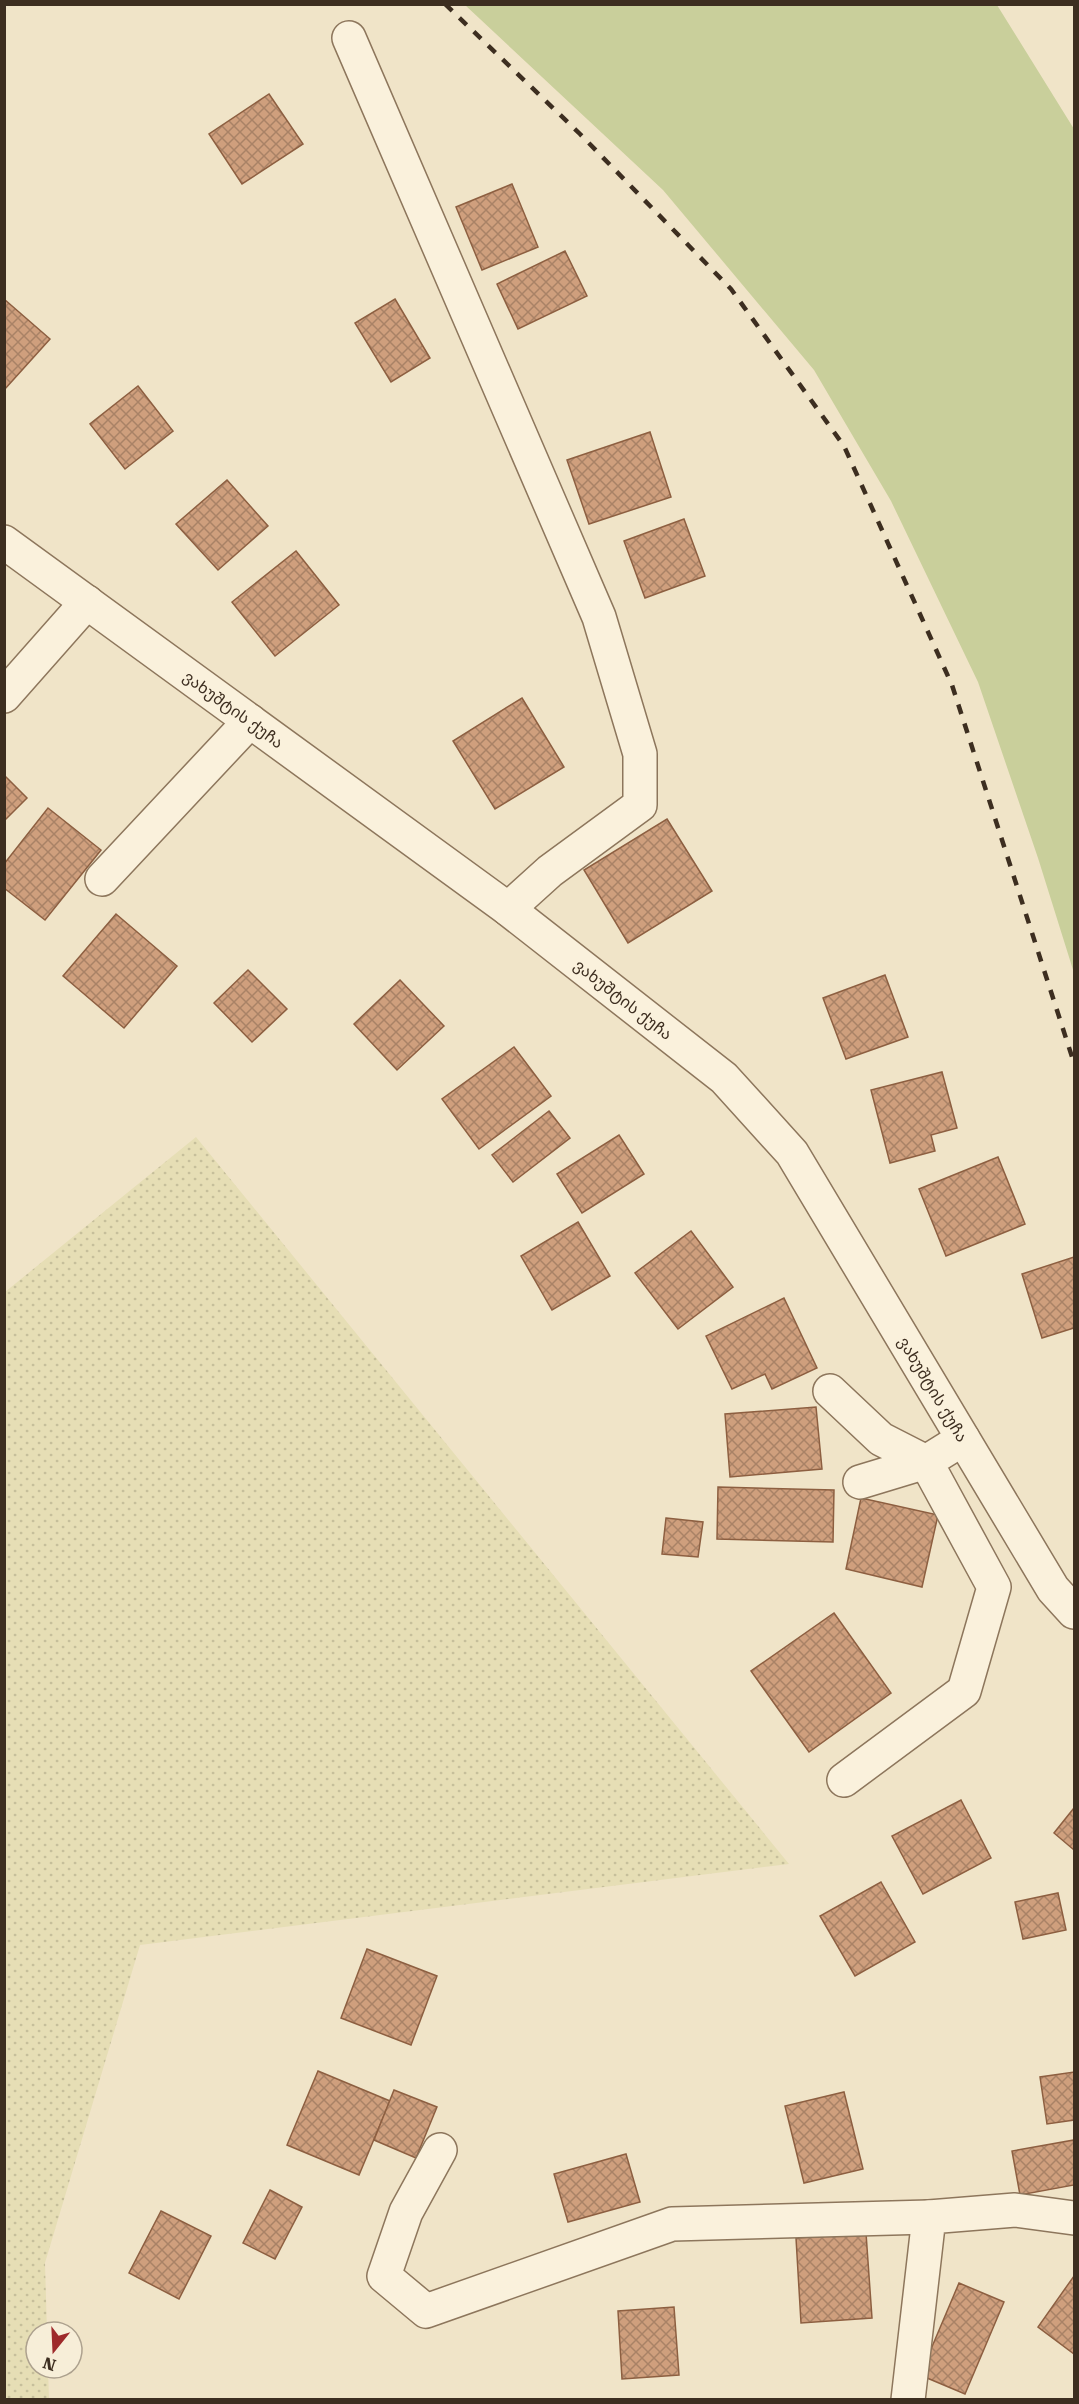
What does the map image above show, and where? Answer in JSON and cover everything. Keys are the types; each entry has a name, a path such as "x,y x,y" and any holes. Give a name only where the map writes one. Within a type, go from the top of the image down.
{"street":[{"path":"349,38 599,617 640,754 640,805 550,871 508,909"},
{"name":"ვახუშტის ქუჩა","path":"4,542 508,909 724,1078 792,1153 1053,1589 1074,1612"},
{"path":"4,696 87,602"},
{"path":"102,879 250,721"},
{"path":"830,1391 881,1439 926,1462 994,1587 964,1691 844,1780"},
{"path":"860,1482 926,1462 963,1439"},
{"path":"440,2150 406,2211 384,2276 426,2312 672,2224 929,2217 1015,2210 1074,2218"},
{"path":"908,2400 929,2217"}],"shaded area":[{"path":"196,1137 789,1864 140,1945 45,2263 47,2320 24,2320 24,2380 48,2380 49,2399 5,2399 5,1292"}],"green space":[{"path":"465,5 997,5 1074,129 1074,973 1038,858 978,682 891,501 814,370 663,190"}],"building":[{"path":"269,94 303,144 242,184 209,134"},
{"path":"512,184 538,247 482,270 456,207"},
{"path":"565,251 587,296 518,329 497,284"},
{"path":"4,299 50,339 4,390"},
{"path":"395,299 430,358 391,382 355,323"},
{"path":"138,386 173,431 125,469 90,424"},
{"path":"650,432 671,497 589,524 567,460"},
{"path":"227,480 268,526 218,570 176,524"},
{"path":"684,519 705,576 645,598 624,541"},
{"path":"296,551 339,605 275,656 232,602"},
{"path":"522,698 564,767 495,809 453,741"},
{"path":"4,775 27,798 4,821"},
{"path":"48,808 101,850 45,920 4,888 4,864"},
{"path":"667,819 712,891 628,943 584,870"},
{"path":"116,914 177,966 124,1028 63,976"},
{"path":"248,970 287,1009 252,1042 214,1003"},
{"path":"885,975 908,1037 846,1059 823,998"},
{"path":"400,980 444,1026 397,1070 354,1024"},
{"path":"514,1047 551,1096 479,1149 442,1099"},
{"path":"942,1072 957,1128 931,1135 935,1151 890,1163 871,1090"},
{"path":"549,1111 570,1138 513,1182 492,1155"},
{"path":"619,1135 644,1174 582,1213 557,1174"},
{"path":"998,1157 1025,1224 946,1256 919,1189"},
{"path":"578,1222 610,1276 552,1310 521,1256"},
{"path":"691,1231 733,1287 678,1329 635,1273"},
{"path":"1074,1257 1074,1328 1042,1338 1022,1274"},
{"path":"784,1298 817,1368 772,1389 765,1374 732,1389 706,1336"},
{"path":"816,1407 822,1469 730,1477 725,1414"},
{"path":"718,1487 834,1490 833,1542 717,1539"},
{"path":"861,1498 938,1515 922,1587 846,1569"},
{"path":"666,1518 703,1522 698,1557 662,1554"},
{"path":"834,1613 891,1693 809,1752 751,1671"},
{"path":"961,1800 991,1858 923,1894 892,1836"},
{"path":"1074,1808 1074,1850 1054,1833"},
{"path":"881,1882 915,1942 855,1976 820,1916"},
{"path":"1058,1893 1066,1930 1023,1939 1015,1902"},
{"path":"367,1949 437,1976 411,2045 341,2018"},
{"path":"318,2071 390,2101 359,2175 287,2145"},
{"path":"1074,2072 1074,2120 1047,2124 1040,2077"},
{"path":"394,2090 437,2107 416,2158 374,2140"},
{"path":"844,2092 863,2169 804,2183 785,2106"},
{"path":"1074,2140 1074,2185 1020,2195 1012,2151"},
{"path":"626,2154 640,2202 568,2222 554,2174"},
{"path":"270,2190 302,2207 275,2259 243,2243"},
{"path":"161,2211 211,2236 179,2299 129,2273"},
{"path":"866,2233 872,2318 801,2323 796,2238"},
{"path":"1074,2276 1074,2354 1038,2327"},
{"path":"959,2283 1004,2302 965,2394 920,2375"},
{"path":"674,2307 679,2375 622,2379 618,2311"}],"railway":[{"path":"445,4 580,134 731,289 844,446 952,685 1074,1063"}]}
